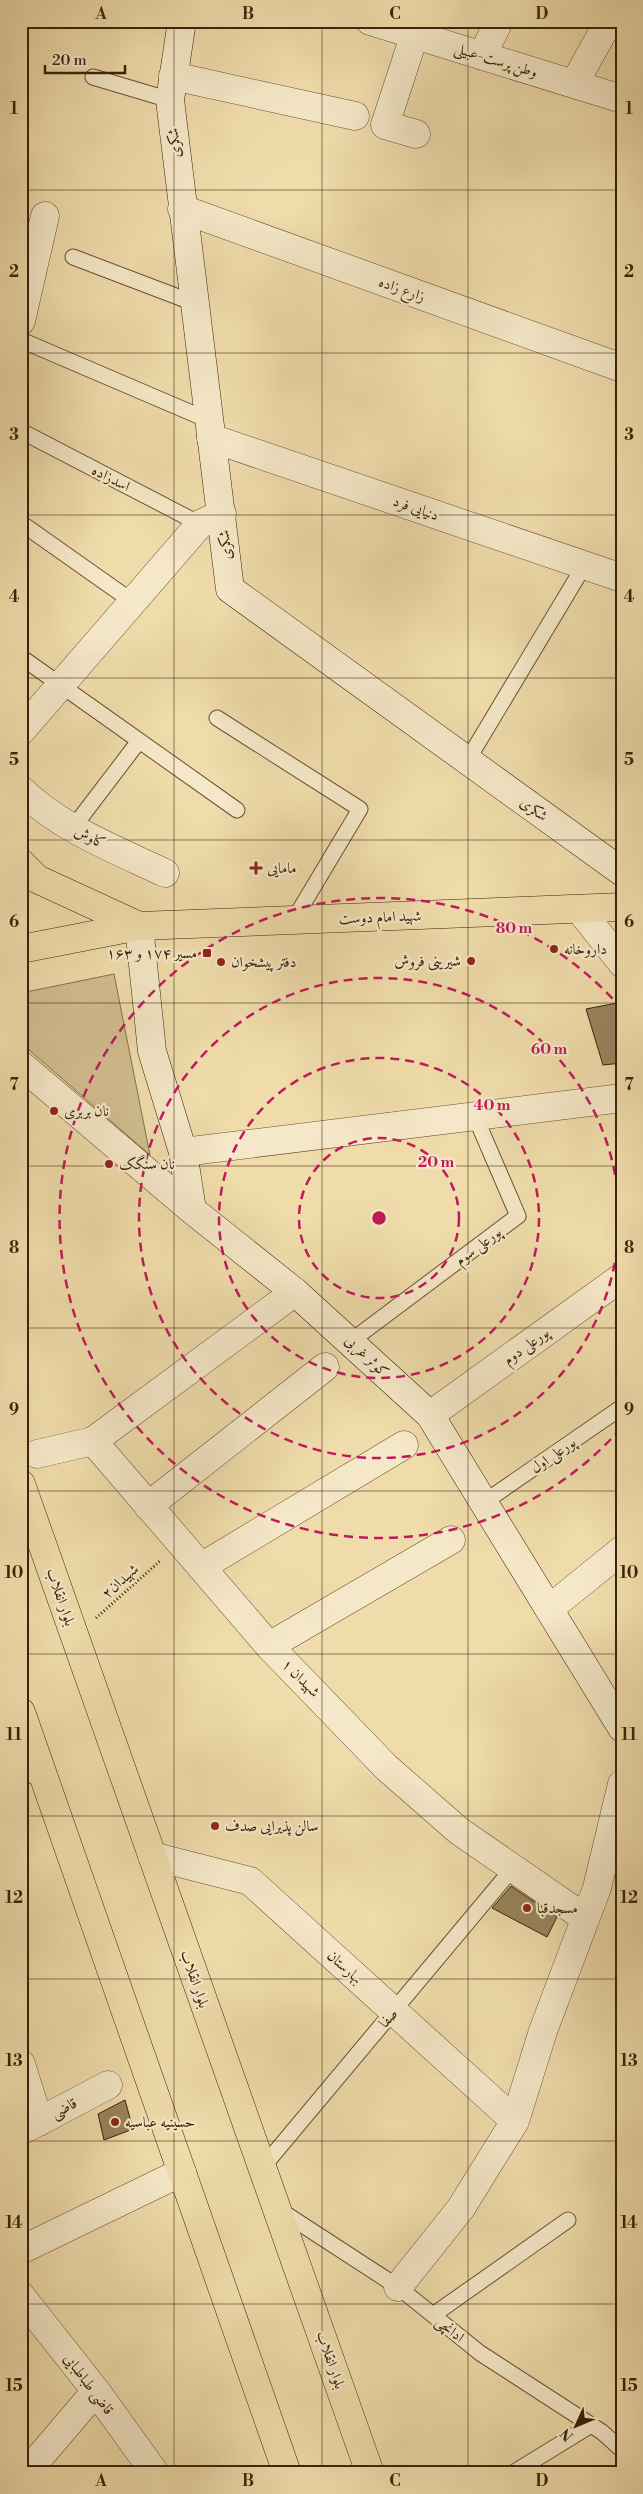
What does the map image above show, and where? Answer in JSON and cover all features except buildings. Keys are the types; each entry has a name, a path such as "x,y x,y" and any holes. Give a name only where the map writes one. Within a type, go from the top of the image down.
{"main road":[{"path":"21,863 37,880 139,926"},
{"name":"شهید امام دوست","path":"21,949 139,926 622,907"},
{"name":"بلوار انقلاب","path":"21,1484 370,2473"},
{"path":"21,1712 288,2473"}],"street":[{"name":"شکری","path":"182,21 171,88 182,209 210,429 211,519 230,589 622,872"},
{"name":"وطن پرست-عبیلی","path":"370,21 416,28 482,56 622,99"},
{"path":"482,56 499,21"},
{"path":"574,84 609,21"},
{"path":"416,28 385,125 416,134"},
{"path":"171,88 355,116"},
{"name":"زارع زاده","path":"182,209 622,368"},
{"path":"21,322 45,216"},
{"name":"دنیایی فرد","path":"210,429 584,566 622,578"},
{"path":"21,731 133,602 211,519"},
{"name":"کاوش","path":"21,790 35,803 72,829 165,873"},
{"path":"579,909 622,963"},
{"path":"139,926 152,1051 183,1152 192,1210"},
{"name":"کوثر غربی","path":"21,1065 192,1210 295,1292 430,1415 622,1728"},
{"path":"183,1152 622,1098"},
{"name":"پورعلی دوم","path":"430,1415 622,1276"},
{"path":"37,1454 92,1441 295,1292"},
{"path":"148,1506 325,1367"},
{"name":"شهیدان ۱","path":"92,1441 269,1646 387,1768 459,1831 585,1918"},
{"path":"202,1567 404,1444"},
{"path":"269,1646 451,1540"},
{"path":"549,1609 622,1550"},
{"path":"398,2287 460,2208 515,2121 542,2032 597,1888 622,1784"},
{"name":"بهارستان","path":"152,1856 250,1881 515,2121"},
{"path":"21,2064 30,2126"},
{"name":"قاضی","path":"30,2126 108,2085"},
{"path":"21,2250 182,2172"},
{"name":"قاضی طباطبایی","path":"21,2296 96,2391 155,2473"},
{"path":"26,2473 96,2391"}],"lane":[{"path":"93,77 171,88"},
{"path":"73,257 194,303"},
{"path":"21,340 210,429"},
{"name":"اسدزاده","path":"21,432 211,519"},
{"path":"21,523 133,602"},
{"path":"467,761 584,566"},
{"path":"21,657 237,810"},
{"path":"217,718 360,809 293,921"},
{"path":"72,829 139,741"},
{"name":"پورعلی سوم","path":"351,1341 518,1216 475,1116"},
{"name":"پورعلی اول","path":"484,1503 622,1407"},
{"path":"21,1767 47,1786"},
{"name":"صفا","path":"262,2168 513,1868"},
{"name":"ادانچی","path":"277,2208 398,2287 480,2353 591,2425 622,2450"},
{"path":"433,2315 568,2220"},
{"path":"513,2473 591,2425"}],"path":[{"name":"شهیدان۲","path":"75,1636 180,1543"}],"shaded area":[{"path":"114,974 150,1155 21,1043 21,993"}],"place":[{"name":"مامایی","path":"256,868"},
{"name":"داروخانه","path":"554,949"},
{"name":"مسیر ۱۷۴ و ۱۶۳","path":"207,953"},
{"name":"شیرینی فروش","path":"471,961"},
{"name":"دفتر پیشخوان","path":"221,962"},
{"name":"نان بربری","path":"54,1111"},
{"name":"نان سنگک","path":"109,1164"},
{"name":"سالن پذیرایی صدف","path":"215,1826"},
{"name":"مسجدقبا","path":"527,1908"},
{"name":"حسینیه عباسیه","path":"115,2122"}]}
